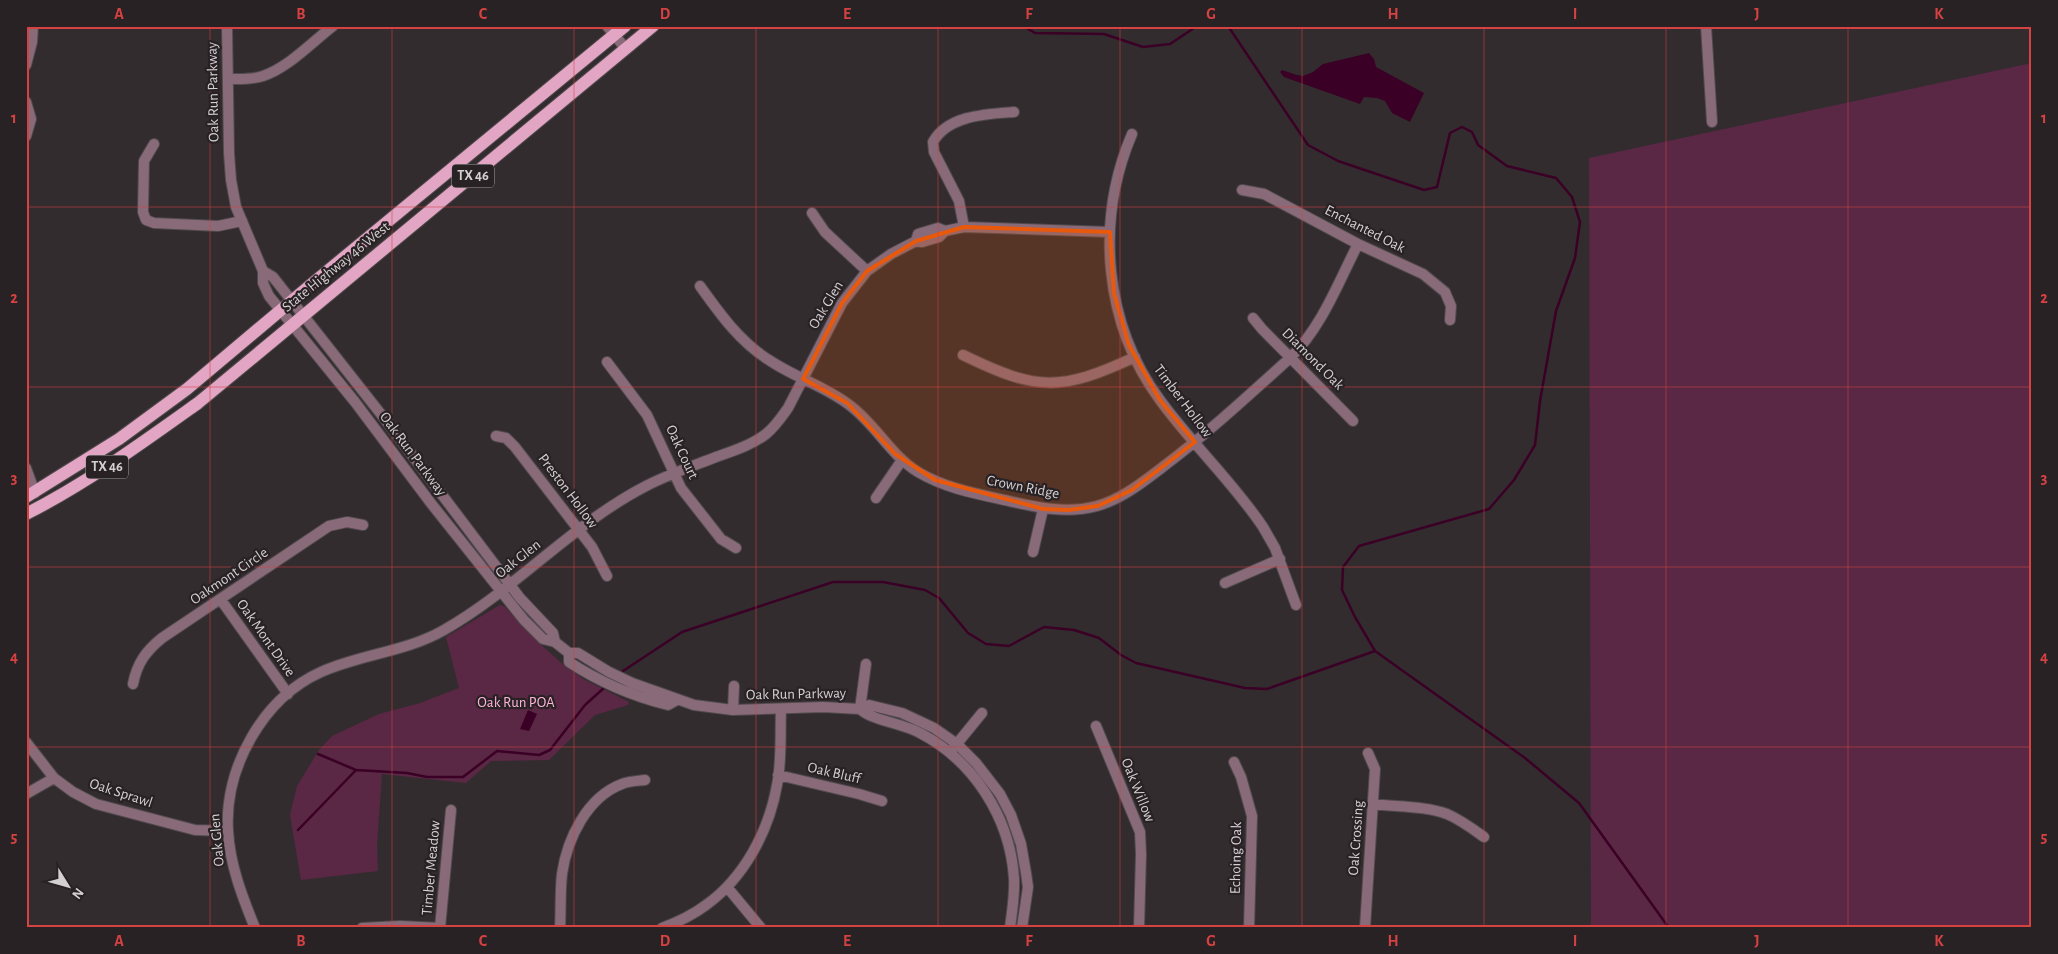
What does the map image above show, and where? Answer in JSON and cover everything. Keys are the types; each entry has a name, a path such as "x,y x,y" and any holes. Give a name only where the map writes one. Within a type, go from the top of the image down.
{"main road":[{"name":"State Highway 46 West","path":"30,495 119,439 188,388 611,31 625,26"},
{"name":"State Highway 46 West","path":"26,514 99,472 198,404 653,26"},
{"path":"41,506 46,493 106,458 119,439"},
{"path":"26,506 36,499 30,495"}],"street":[{"path":"26,65 26,57 32,42 33,26"},
{"name":"Oak Run Parkway","path":"227,26 230,173 236,207 263,271 263,283 269,296 355,402 430,502 505,587"},
{"path":"228,79 254,78 272,72 333,26"},
{"path":"1706,26 1712,122"},
{"path":"611,31 626,49"},
{"path":"26,102 31,119 26,136"},
{"path":"964,227 959,201 934,152 933,142 939,134 963,120 982,115 1014,112"},
{"name":"Timber Hollow","path":"1132,134 1118,172 1110,232 1110,266 1114,293 1123,328 1135,358 1160,400 1256,516 1269,536 1280,559 1296,605"},
{"path":"154,144 144,161 143,212 146,220 154,223 218,226 242,221"},
{"name":"Enchanted Oak","path":"1242,190 1264,194 1358,244 1431,279 1445,292 1449,300 1450,320"},
{"path":"812,213 826,232 868,271"},
{"name":"Oak Glen","path":"255,928 236,879 228,831 230,800 240,762 256,731 288,694 316,675 350,661 428,638 445,630 579,530 628,496 674,473 736,450 766,434 788,408 842,303 868,271 891,254 916,241 918,234 938,228 945,231 964,227 1110,232"},
{"name":"Crown Ridge","path":"700,286 736,334 753,349 770,361 854,408 902,460 918,471 945,484 1043,509 1069,510 1098,506 1132,490 1195,442 1290,358 1303,346 1314,331 1358,244"},
{"name":"Oak Run Parkway","path":"263,271 272,276 384,418 505,587 524,620 543,639 555,642 569,653 578,653 632,683 672,696 678,700 706,707 733,710 823,707 860,709 869,705 902,713 934,728 957,744 994,784 1016,828 1024,858 1028,887 1022,928"},
{"name":"Diamond Oak","path":"1253,318 1262,330 1353,421"},
{"path":"964,355 1017,378 1056,384 1084,378 1135,358"},
{"name":"Oak Court","path":"607,362 647,415 681,488 716,534 726,543 736,548"},
{"name":"Preston Hollow","path":"496,436 506,438 515,447 597,554 607,576"},
{"path":"876,498 902,460"},
{"path":"26,468 30,495"},
{"path":"1033,552 1043,509"},
{"name":"Oakmont Circle","path":"133,684 140,660 154,644 329,526 347,522 362,525"},
{"path":"1225,583 1280,559"},
{"name":"Oak Mont Drive","path":"221,600 288,694"},
{"name":"Oak Run Parkway","path":"569,653 569,662 626,693 668,705 678,700"},
{"path":"860,709 866,664"},
{"name":"Oak Run Parkway","path":"733,710 734,686"},
{"path":"662,928 685,919 706,906 727,887 761,838 770,815 778,784 782,708"},
{"name":"Oak Run Parkway","path":"860,709 867,716 899,724 921,733 949,753 982,788 995,810 1006,836 1014,879 1010,928"},
{"path":"949,753 982,714"},
{"name":"Oak Willow","path":"1096,726 1140,832 1139,928"},
{"name":"Oak Sprawl","path":"26,742 54,778 84,799 111,809 195,830 228,831"},
{"name":"Oak Crossing","path":"1365,928 1375,769 1368,753"},
{"name":"Echoing Oak","path":"1234,762 1241,777 1252,816 1249,928"},
{"name":"Oak Bluff","path":"778,775 882,801"},
{"path":"26,794 54,778"},
{"path":"560,928 564,864 567,849 579,824 598,799 615,787 644,780"},
{"path":"1373,804 1432,810 1446,814 1465,823 1484,837"},
{"name":"Timber Meadow","path":"441,928 451,810"},
{"path":"727,887 761,928"},
{"path":"362,928 400,926 441,928"}],"highlighted area":[{"path":"964,227 1110,232 1114,293 1129,345 1160,400 1195,442 1132,490 1098,506 1069,510 1043,509 935,480 895,454 847,403 803,379 842,303 867,271 916,241"}],"green space":[{"path":"2032,63 2032,928 1591,928 1589,158"},
{"name":"Oak Run POA","path":"500,605 505,607 539,643 566,667 585,680 629,702 628,705 595,715 549,760 491,761 466,783 382,774 377,846 378,871 301,880 290,815 297,786 319,750 332,736 379,714 420,703 459,688 446,637"}],"shaded area":[{"path":"1369,53 1374,59 1376,67 1424,93 1410,122 1392,113 1385,101 1364,97 1360,104 1284,77 1280,72 1282,70 1303,76 1313,72 1323,64"},
{"path":"528,710 537,714 529,731 520,729"}],"waterway":[{"path":"1023,26 1035,33 1104,34 1143,47 1170,44 1197,26"},
{"path":"1228,26 1308,145 1338,161 1424,190 1437,187 1450,133 1462,127 1472,132 1478,145 1507,166 1556,178 1572,197 1580,222 1575,258 1556,311 1540,401 1535,445 1514,480 1489,509 1359,546 1343,567 1342,590 1375,651 1525,758 1579,803 1669,928"},
{"path":"620,673 682,632 833,582 883,582 925,590 939,598 968,633 986,644 1009,646 1044,627 1074,630 1099,638 1121,655 1136,663 1245,688 1267,689 1375,651"},
{"path":"318,754 356,770 407,773 427,777 463,777 497,751 539,755 550,750 585,705 605,687"},
{"path":"298,830 356,770"}]}
